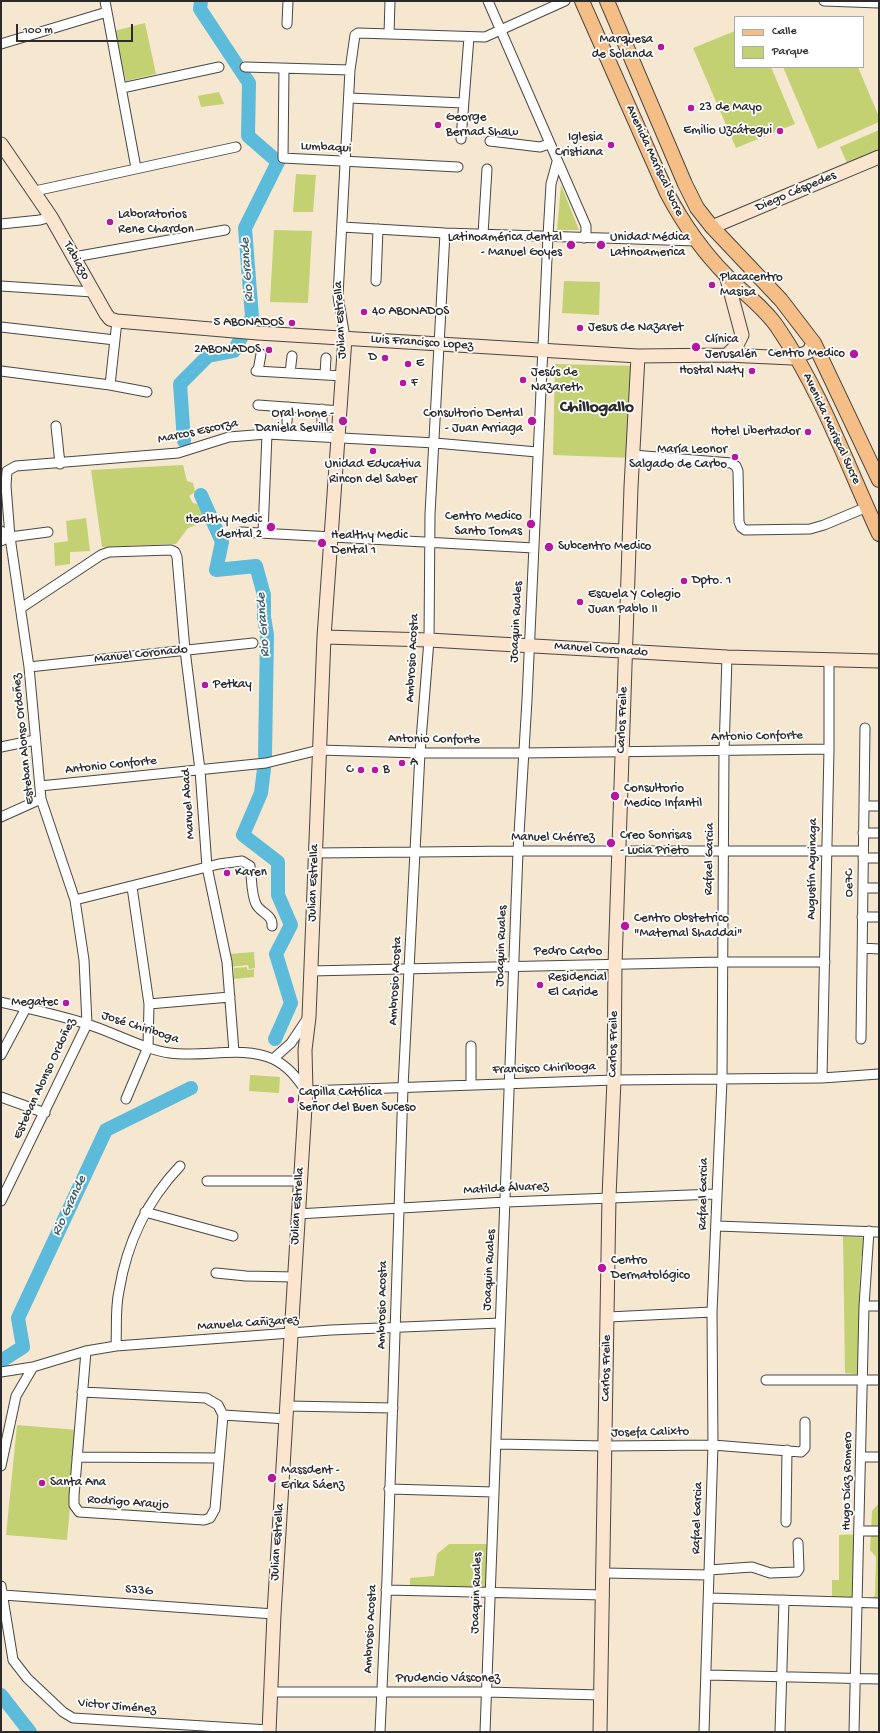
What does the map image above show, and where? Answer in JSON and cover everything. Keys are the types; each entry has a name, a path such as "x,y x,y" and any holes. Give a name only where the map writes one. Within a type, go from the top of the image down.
{"main road":[{"name":"Avenida Mariscal Sucre","path":"582,1 680,219 726,275 777,326 800,363 873,510 879,534"},
{"name":"Avenida Mariscal Sucre","path":"607,1 685,184 697,208 712,227 777,296 814,343 879,480"},
{"path":"800,363 818,382 835,417 873,510"}],"street":[{"path":"105,1 136,168"},
{"path":"287,24 288,1"},
{"path":"390,1 388,34 469,38 485,37 501,31 565,1"},
{"path":"488,1 586,226 584,238"},
{"path":"824,1 879,3"},
{"path":"1,44 107,12"},
{"name":"Julian Estrella","path":"269,1731 290,1334 295,1277 297,1214 306,1091 305,1050 309,1016 324,637 345,338 338,296 350,70 355,34 388,34"},
{"path":"461,139 469,38"},
{"path":"122,88 219,67"},
{"path":"245,67 350,70"},
{"name":"Lumbaqui","path":"284,68 281,155 283,158 458,167"},
{"path":"349,98 463,103"},
{"path":"490,141 540,147 549,144"},
{"path":"35,191 236,147"},
{"name":"Tabiazo","path":"3,151 35,191 109,317 117,321"},
{"name":"Diego Céspedes","path":"712,227 879,158"},
{"name":"Joaquin Ruales","path":"485,1732 518,851 534,548 537,452 548,236 551,184 557,162"},
{"path":"482,234 487,168"},
{"path":"1,224 40,220 51,217"},
{"path":"342,227 482,234 697,241"},
{"path":"376,281 378,229"},
{"path":"74,256 224,230"},
{"name":"Ambrosio Acosta","path":"380,1732 393,1408 398,1208 403,1087 420,753 428,640 430,542 438,345 445,232"},
{"path":"726,275 742,335 737,344 727,355"},
{"path":"1,286 93,292"},
{"path":"110,385 117,321"},
{"name":"Luis Francisco Lopez","path":"117,321 438,345 638,356 727,355 800,363"},
{"path":"1,327 115,340"},
{"path":"800,363 814,343"},
{"path":"261,354 257,371 343,376"},
{"path":"290,373 292,356"},
{"name":"Carlos Freile","path":"600,1732 604,1595 609,1197 614,1080 615,965 633,455 638,356"},
{"path":"325,374 326,358"},
{"path":"1,371 110,385 147,392"},
{"path":"258,405 341,411"},
{"path":"287,422 288,407"},
{"path":"322,409 322,424"},
{"path":"56,426 60,464"},
{"path":"263,532 267,434"},
{"name":"Marcos Escorza","path":"9,469 16,466 60,464 178,453 229,437 267,434 435,443 537,452"},
{"path":"633,455 731,463 736,466 738,471 739,522 741,527 745,530 810,528 873,510"},
{"name":"Esteban Alonso Ordoñez","path":"1,1201 4,1187 45,1112 87,1024 84,960 74,900 41,799 29,667 4,487 9,469"},
{"path":"1,531 10,537"},
{"path":"1,541 10,537 48,532"},
{"path":"241,532 534,548"},
{"name":"Manuel Abad","path":"21,608 101,555 109,552 170,550 175,552 177,557 185,650 200,770 207,867 227,962 234,1052"},
{"name":"Manuel Coronado","path":"324,637 529,645 727,658 879,661"},
{"name":"Manuel Coronado","path":"29,667 253,643"},
{"name":"Rafael Garcia","path":"704,1732 707,1675 713,1445 712,1312 717,1226 716,1194 722,1079 721,962 727,658"},
{"name":"Augustín Aguinaga","path":"822,1078 829,749 829,661"},
{"name":"Oe7C","path":"861,1039 865,728"},
{"path":"1,747 35,740"},
{"name":"Antonio Conforte","path":"40,786 266,763 319,750 420,753 622,753 829,749"},
{"path":"1,816 41,799"},
{"path":"864,806 879,806"},
{"path":"863,833 879,833"},
{"name":"Manuel Chérrez","path":"316,853 518,851 826,851 879,858"},
{"path":"74,900 132,887 207,867 242,861 248,863 250,866 254,899 257,907 266,913 271,920 272,926"},
{"path":"126,1099 148,1047 149,1004 132,887"},
{"path":"863,888 879,888"},
{"path":"862,917 879,917"},
{"path":"862,948 879,949"},
{"name":"Pedro Carbo","path":"310,971 514,965 825,962"},
{"path":"149,1004 230,997"},
{"name":"José Chiriboga","path":"1,1002 87,1024 148,1047 169,1053 191,1055 234,1052 272,1059 288,1068 306,1091"},
{"path":"1,1055 26,1008"},
{"path":"272,1059 291,1043 309,1016"},
{"path":"471,1046 471,1084"},
{"name":"Francisco Chiriboga","path":"306,1091 614,1080 822,1078 879,1074"},
{"path":"1,1097 45,1112"},
{"path":"116,1346 118,1292 130,1245 145,1212 163,1185 180,1166"},
{"path":"207,1181 300,1181"},
{"name":"Matilde Álvarez","path":"297,1214 609,1197 716,1194"},
{"path":"145,1212 233,1236"},
{"path":"717,1226 879,1232"},
{"name":"Hugo Díaz Romero","path":"854,1732 857,1679 864,1306 869,1231"},
{"path":"216,1273 246,1276 295,1277"},
{"path":"864,1306 879,1306"},
{"path":"608,1317 712,1312"},
{"name":"Manuela Cañizarez","path":"1,1372 33,1367 86,1351 116,1346 395,1326 500,1323"},
{"name":"Rodrigo Araujo","path":"86,1351 74,1505 79,1512 204,1520 210,1518 214,1512 222,1415"},
{"path":"1,1466 16,1396 33,1367"},
{"path":"766,1380 879,1380"},
{"path":"82,1392 206,1398 218,1405 222,1415 393,1408"},
{"name":"Josefa Calixto","path":"496,1444 606,1446 713,1445 804,1450 805,1422"},
{"path":"786,1522 787,1450"},
{"path":"77,1457 218,1458"},
{"path":"862,1457 879,1457"},
{"path":"389,1489 494,1492"},
{"path":"860,1531 879,1532"},
{"path":"604,1573 709,1572 752,1567 770,1572 797,1572 800,1569 798,1543"},
{"path":"386,1590 604,1595"},
{"name":"S33G","path":"2,1591 274,1614"},
{"name":"Victor Jiménez","path":"2,1591 12,1654 16,1666 63,1712 73,1718 269,1731"},
{"path":"709,1598 879,1603"},
{"path":"780,1732 784,1600"},
{"path":"707,1675 879,1679"},
{"name":"Prudencio Vásconez","path":"271,1692 486,1692 601,1695"}],"green space":[{"path":"145,23 156,74 126,81 114,31"},
{"path":"734,31 734,68 771,68 795,124 736,148 693,48"},
{"path":"783,68 858,68 879,117 879,122 818,149"},
{"path":"219,92 224,104 201,107 198,96"},
{"path":"879,130 879,155 849,168 840,147"},
{"path":"296,174 316,175 313,212 293,212"},
{"path":"561,185 579,230 557,230"},
{"path":"274,230 312,231 308,303 270,302"},
{"path":"564,281 600,282 599,315 562,313"},
{"path":"555,364 634,366 632,458 553,455"},
{"path":"183,465 187,481 193,483 195,492 189,496 193,503 197,504 208,521 188,528 176,544 102,547 91,470"},
{"path":"86,518 90,551 70,552 70,564 55,566 54,543 68,541 66,521"},
{"path":"254,952 255,968 249,969 248,965 230,967 229,954"},
{"path":"247,967 247,970 254,969 254,977 234,979 234,968"},
{"path":"250,1075 280,1077 279,1093 249,1091"},
{"path":"843,1236 868,1238 867,1250 861,1257 859,1299 868,1310 865,1375 845,1373"},
{"name":"Santa Ana","path":"17,1425 77,1430 67,1540 6,1535"},
{"path":"879,1503 879,1602 871,1601 875,1595 876,1557 870,1550 872,1511"},
{"path":"862,1534 861,1549 854,1554 856,1594 860,1601 832,1601 832,1580 839,1580 839,1535"},
{"path":"449,1544 496,1544 494,1587 410,1588 410,1578 434,1576 437,1554"}],"waterway":[{"name":"Rio Grande","path":"184,441 180,384 208,356 234,351 252,317 245,228 278,162 248,136 249,83 200,9 201,1"},
{"name":"Rio Grande","path":"201,495 222,542 216,570 256,566 264,595 264,617 267,635 265,756"},
{"name":"Rio Grande","path":"264,769 261,793 243,835 278,862 278,895 291,925 276,954 291,1003 275,1039"},
{"name":"Rio Grande","path":"1,1361 23,1347 18,1318 106,1130 191,1088"},
{"name":"Rio Grande","path":"1,1695 30,1732"}],"place":[{"name":"Marquesa de Solanda","path":"661,47"},
{"name":"23 de Mayo","path":"691,108"},
{"name":"George Bernad Shaw","path":"438,125"},
{"name":"Emilio Uzcátegui","path":"780,131"},
{"name":"Iglesia Cristiana","path":"611,145"},
{"name":"Laboratorios Rene Chardon","path":"110,222"},
{"name":"Latinoamérica dental - Manuel Goyes","path":"571,245"},
{"name":"Unidad Médica Latinoamerica","path":"601,245"},
{"name":"Placacentro Masisa","path":"712,285"},
{"name":"40 ABONADOS","path":"364,312"},
{"name":"5 ABONADOS","path":"292,323"},
{"name":"Jesus de Nazaret","path":"580,328"},
{"name":"Clínica Jerusalén","path":"696,347"},
{"name":"2ABONADOS","path":"269,350"},
{"name":"Centro Medico","path":"854,354"},
{"name":"D","path":"385,358"},
{"name":"E","path":"408,364"},
{"name":"Hostal Naty","path":"752,371"},
{"name":"Jesús de Nazareth","path":"523,380"},
{"name":"F","path":"403,383"},
{"name":"Oral home - Daniela Sevilla","path":"343,421"},
{"name":"Consultorio Dental - Juan Arriaga","path":"532,421"},
{"name":"Hotel Libertador","path":"808,432"},
{"name":"Unidad Educativa Rincon del Saber","path":"373,451"},
{"name":"María Leonor Salgado de Carbo","path":"735,457"},
{"name":"Centro Medico Santo Tomas","path":"531,524"},
{"name":"Healthy Medic dental 2","path":"271,527"},
{"name":"Healthy Medic Dental 1","path":"322,543"},
{"name":"Subcentro Medico","path":"549,547"},
{"name":"Dpto. 1","path":"684,581"},
{"name":"Escuela Y Colegio Juan Pablo II","path":"580,602"},
{"name":"Petkay","path":"205,685"},
{"name":"A","path":"402,763"},
{"name":"C","path":"361,770"},
{"name":"B","path":"375,770"},
{"name":"Consultorio Medico Infantil","path":"615,796"},
{"name":"Creo Sonrisas - Lucia Prieto","path":"611,843"},
{"name":"Karen","path":"227,873"},
{"name":"Centro Obstetrico \"Maternal Shaddai\"","path":"625,926"},
{"name":"Residencial El Caride","path":"540,985"},
{"name":"Megatec","path":"66,1003"},
{"name":"Capilla Católica Señor del Buen Suceso","path":"291,1100"},
{"name":"Centro Dermatológico","path":"602,1268"},
{"name":"Massdent - Erika Sáenz","path":"272,1478"},
{"name":"Santa Ana","path":"42,1483"}],"district":[{"name":"Chillogallo","path":"597,408"}]}
